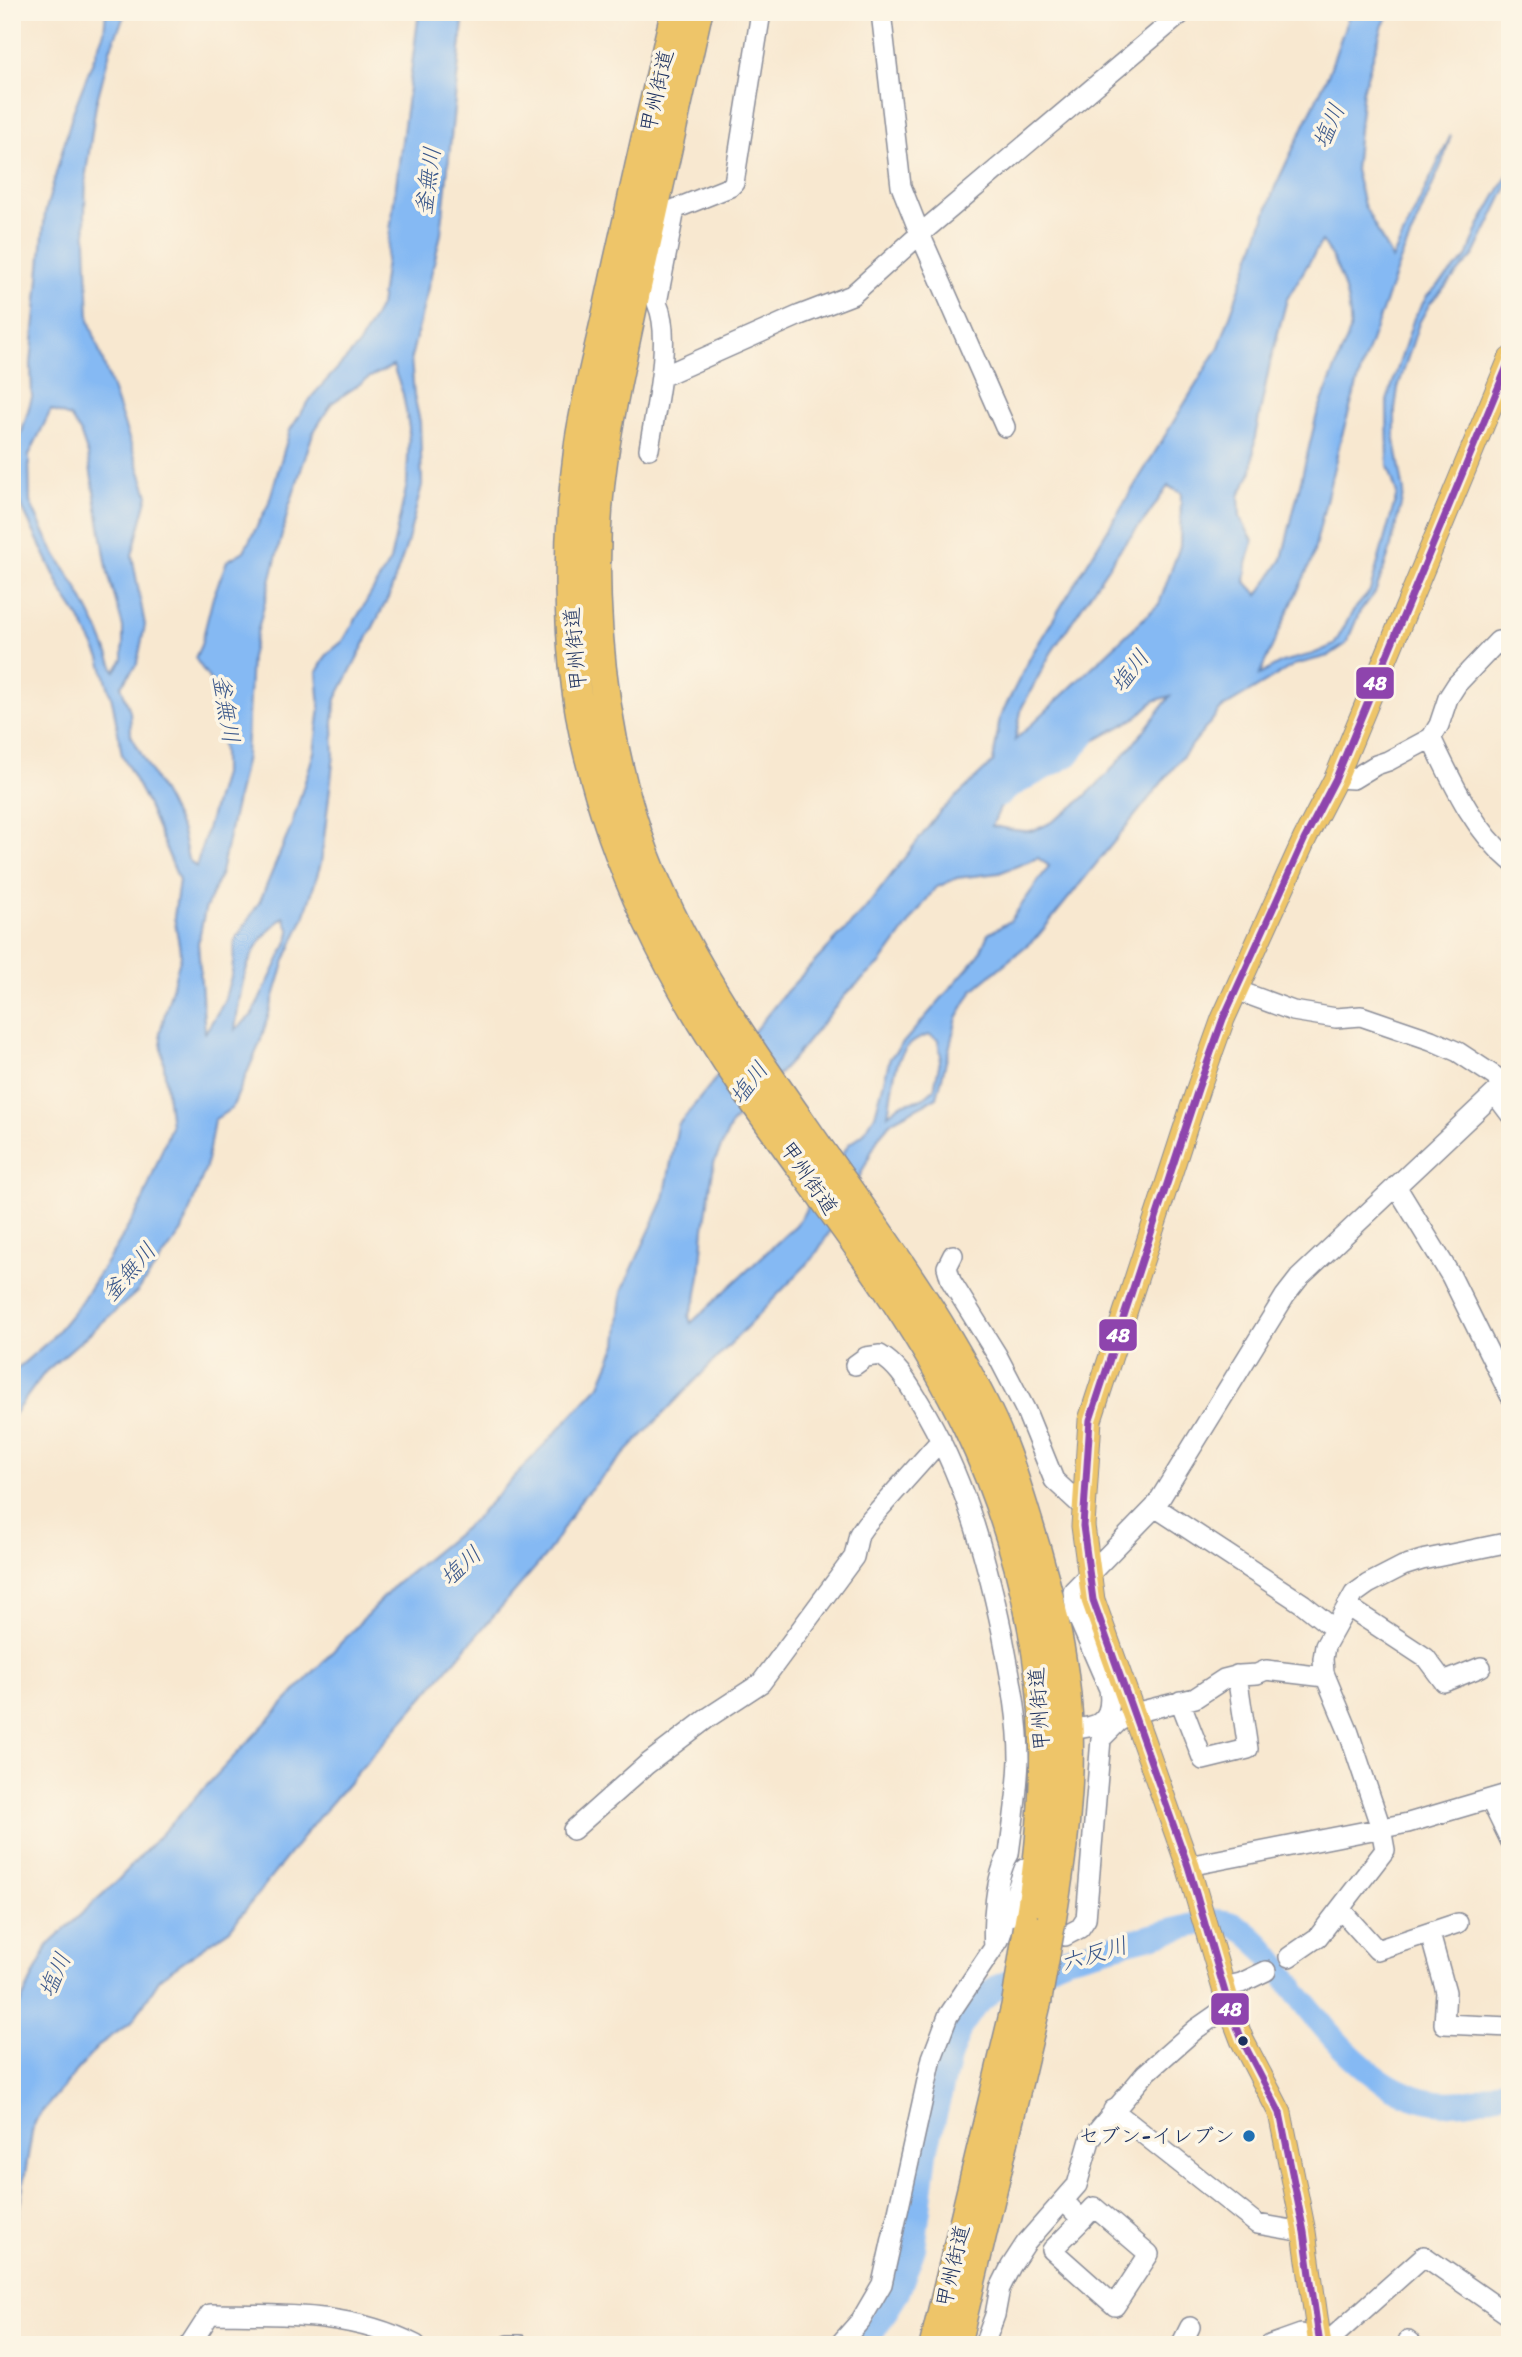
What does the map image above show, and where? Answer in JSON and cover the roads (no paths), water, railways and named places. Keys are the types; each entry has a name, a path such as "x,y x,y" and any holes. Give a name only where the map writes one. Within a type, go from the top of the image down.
{"highway":[{"name":"甲州街道","path":"675,12 645,243 579,442 570,543 572,647 584,736 607,823 632,891 663,957 739,1080 893,1275 950,1341 989,1413 1016,1483 1041,1564 1058,1634 1055,1730 1043,1782 1038,1861 1048,1927"},
{"name":"甲州街道","path":"698,12 645,243 605,444 596,546 599,643 611,729 631,815 654,879 682,935 893,1275"},
{"name":"甲州街道","path":"934,2345 1048,1927 1060,1873 1068,1787 1055,1730"},
{"name":"甲州街道","path":"956,2345 1026,2003"}],"main road":[{"path":"1320,2342 1304,2232 1280,2113 1242,2040 1226,1996 1188,1866 1093,1600 1084,1543 1083,1507 1090,1420 1199,1086 1236,990 1305,838 1336,778 1510,359"}],"street":[{"path":"649,449 661,377 663,331 645,243 675,209 734,183 761,12"},
{"path":"881,12 901,186 1005,427"},
{"path":"661,377 800,315 852,295 920,234 1183,12"},
{"path":"1336,778 1353,779 1431,738 1457,684 1498,641 1510,650"},
{"path":"1431,738 1464,803 1479,826 1510,860"},
{"path":"1236,990 1293,1011 1336,1018 1361,1016 1458,1052 1503,1085 1510,1114"},
{"path":"1055,1730 1090,1728 1110,1712 1110,1689 1073,1603 1073,1591 1155,1507 1285,1296 1299,1278 1503,1085"},
{"path":"1396,1186 1451,1276 1510,1395"},
{"path":"953,1255 947,1267 951,1281 997,1355 1020,1400 1046,1484 1083,1507"},
{"path":"855,1365 866,1357 880,1355 898,1368 940,1440 964,1491 978,1511 1013,1694 1019,1759 1009,1854 1003,1864 992,1929 1000,1952"},
{"path":"573,1830 646,1765 709,1717 761,1684 854,1557 859,1534 866,1524 940,1440"},
{"path":"1155,1507 1303,1604 1334,1629"},
{"path":"1289,1957 1318,1937 1385,1850 1381,1828 1349,1733 1325,1676 1325,1646 1334,1629 1354,1594 1403,1566 1510,1542"},
{"path":"1347,1606 1426,1658 1444,1682 1481,1667"},
{"path":"1048,1927 1080,1928 1086,1919 1101,1739 1118,1722 1134,1713 1195,1698 1224,1679 1237,1675 1256,1674 1266,1670 1325,1676"},
{"path":"1180,1701 1203,1760 1248,1749 1237,1675"},
{"path":"1188,1866 1408,1823 1510,1793"},
{"path":"1490,1799 1510,1840"},
{"path":"839,2345 861,2320 882,2284 939,2036 958,1999 1000,1952 999,1940 1024,1869 1038,1861"},
{"path":"1340,1909 1377,1950 1458,1923"},
{"path":"1430,1934 1446,1992 1444,2024 1510,2027"},
{"path":"984,2345 995,2315 1000,2288 1010,2266 1026,2243 1077,2185 1090,2140 1145,2074 1196,2029 1226,1996 1241,1983 1266,1972"},
{"path":"1113,2110 1257,2224 1304,2232"},
{"path":"1063,2201 1082,2220"},
{"path":"1094,2207 1149,2254 1115,2306 1052,2250 1082,2220 1094,2207"},
{"path":"1270,2345 1301,2334 1320,2342 1334,2336 1424,2256 1510,2316"},
{"path":"190,2345 210,2314 321,2316 363,2323 393,2333 416,2345"},
{"path":"1181,2345 1190,2327"},
{"path":"508,2345 520,2345"}],"water":[{"name":"釜無川","path":"106,12 126,12 111,47 96,104 86,173 89,320 148,495 132,555 145,625 137,664 121,686 130,711 131,735 182,831 188,859 196,867 223,774 223,751 212,683 195,658 213,597 227,561 244,551 268,505 290,430 313,395 358,346 380,306 419,12 464,12 441,234 411,358 414,395 420,422 422,485 407,544 389,596 336,699 333,722 334,755 321,863 304,918 285,960 260,1043 232,1108 214,1120 206,1167 182,1231 137,1292 45,1372 12,1417 12,1373 50,1340 78,1306 115,1249 141,1205 171,1126 160,1032 181,955 174,917 179,880 146,801 122,755 113,704 100,658 64,595 18,499 14,459 32,397 31,364 45,213 73,112 104,32","holes":["393,366 403,394 409,428 407,484 390,561 343,641 327,654 317,672 320,708 314,752 291,827 260,901 235,941 232,973 224,1002 205,1033 198,943 205,910 221,873 246,756 251,657 289,507 313,433 332,403 370,377","51,410 70,417 80,432 88,455 108,573 123,627 123,659 115,671 99,631 77,588 50,545 30,502 29,455","284,917 290,931 288,941 252,1015 235,1030 247,967 260,941"]},
{"path":"1350,12 1391,12 1383,25 1363,89 1355,170 1364,205 1392,259 1451,135 1443,161 1400,261 1364,361 1340,442 1312,560 1259,675 1282,662 1334,645 1353,611 1370,591 1397,494 1388,466 1387,401 1414,318 1427,296 1467,257 1479,226 1510,171 1510,181 1474,255 1430,303 1419,323 1398,388 1395,409 1395,440 1404,492 1389,554 1375,593 1360,611 1346,644 1328,656 1294,665 1221,709 1038,936 973,990 957,1018 937,1097 892,1121 879,1136 845,1207 814,1257 582,1498 548,1553 319,1817 230,1929 161,1977 132,2022 99,2045 34,2121 18,2215 12,2228 12,2021 48,1945 119,1879 396,1584 474,1520 600,1385 617,1344 622,1291 664,1199 678,1125 785,993 865,909 939,813 993,762 1000,717 1032,654 1219,347 1275,187 1328,75","holes":["1322,241 1343,284 1349,308 1350,331 1317,414 1282,559 1258,595 1245,581 1253,541 1240,517 1239,496 1252,471 1255,437 1270,363 1287,299","1168,486 1181,493 1180,546 1159,604 1015,740 1022,707 1051,653 1121,548","1170,696 1109,772 1071,808 1052,822 1030,831 992,826 1000,808 1039,761 1060,749 1086,745 1137,717 1154,701","1038,858 1049,866 1010,921 988,934 979,955 890,1058 875,1115 863,1134 849,1144 796,1225 691,1323 689,1317 700,1276 714,1163 731,1125 793,1059 846,994 880,964 935,888 957,878 999,873","930,1035 938,1040 941,1056 934,1089 922,1099 901,1104 888,1114 897,1066 908,1047"]}],"waterway":[{"name":"塩川","path":"998,796 1009,787 1068,755 1095,721"},
{"name":"六反川","path":"859,2345 875,2329 898,2292 914,2248 926,2152 949,2058 960,2028 975,2006 997,1987 1067,1958 1209,1921 1226,1922 1246,1932 1256,1941 1339,2044 1388,2085 1415,2097 1445,2103 1476,2100 1510,2087"}],"tunnel":[{"path":"985,1508 1037,1488"}],"place":[{"name":"セブン-イレブン","path":"1249,2136"}]}
